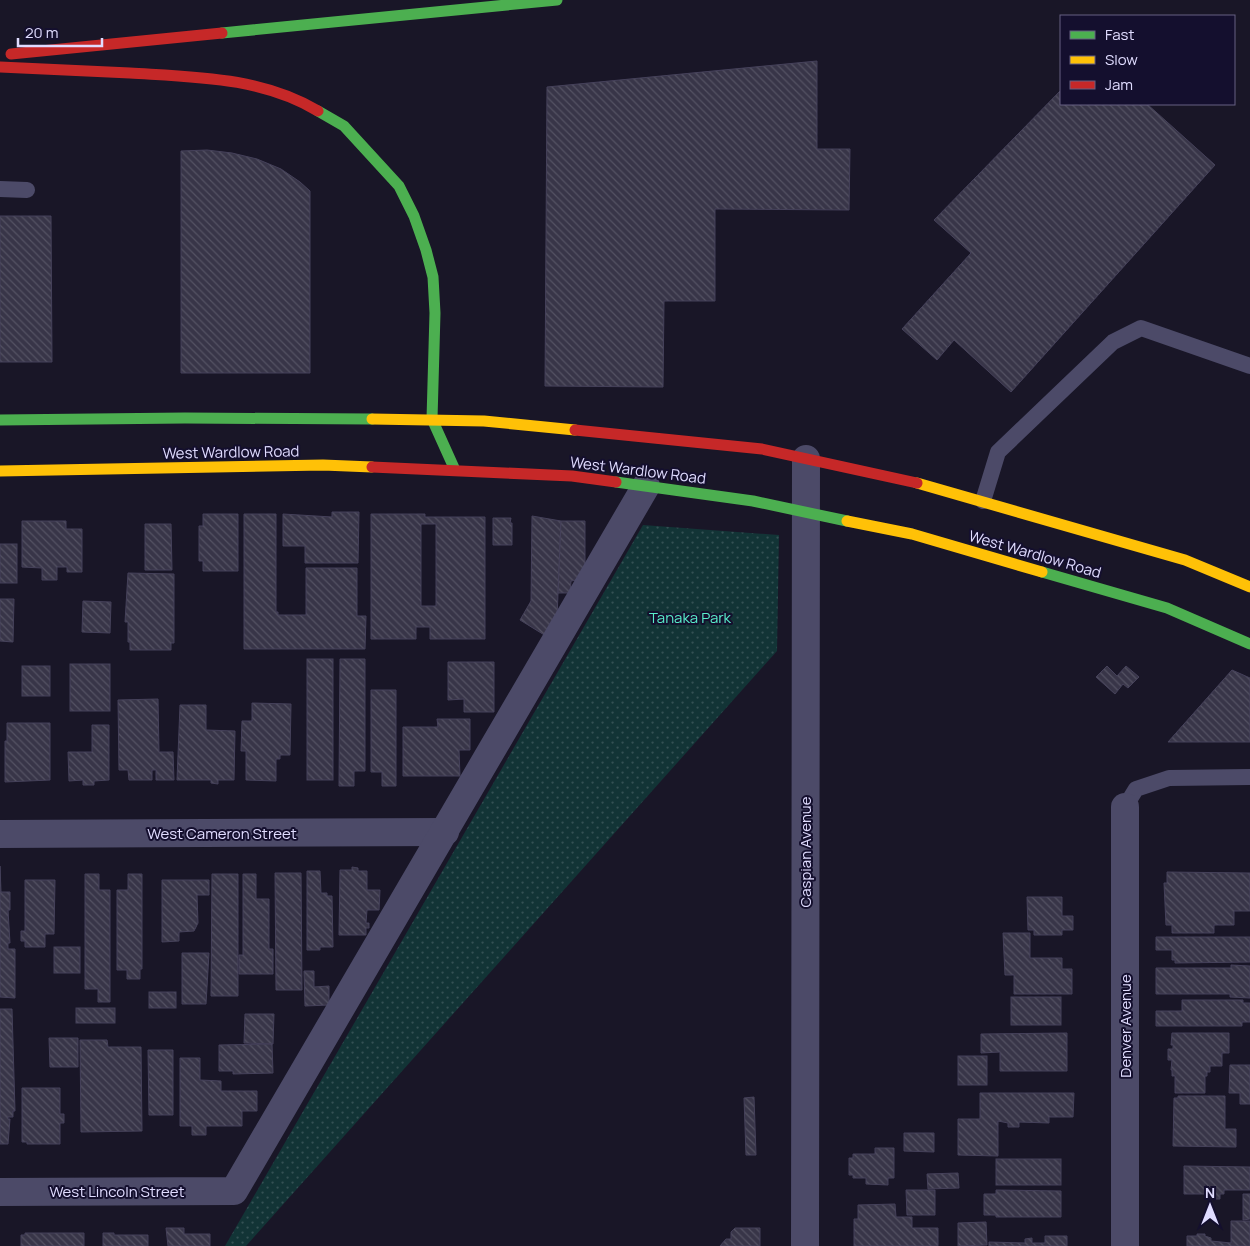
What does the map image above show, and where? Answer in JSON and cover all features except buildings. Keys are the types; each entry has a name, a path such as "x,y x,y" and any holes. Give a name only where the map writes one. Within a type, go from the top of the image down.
{"main road":[{"path":"0,55 557,0"},
{"path":"0,67 181,76 229,81 270,89 288,96 305,103 344,126 400,186 414,216 426,250 433,276 435,312 432,419 455,470"},
{"path":"0,420 186,418 432,419 484,421 595,431 762,449 924,484 1185,560 1250,587"},
{"name":"West Wardlow Road","path":"0,471 323,466 572,476 646,486 753,501 912,534 1167,608 1250,644"}],"street":[{"name":"Caspian Avenue","path":"804,1246 806,459"},
{"path":"445,832 646,486"},
{"name":"Denver Avenue","path":"1125,806 1125,1246"},
{"name":"West Cameron Street","path":"0,834 445,832"},
{"name":"West Lincoln Street","path":"0,1192 234,1191 445,832"}],"lane":[{"path":"0,189 27,190"},
{"path":"983,501 998,452 1113,342 1142,328 1250,366"},
{"path":"1125,806 1136,789 1169,778 1250,777"}],"green space":[{"name":"Tanaka Park","path":"643,525 779,535 777,651 246,1246 225,1246"}],"traffic: fast":[{"path":"222,33 557,0"},
{"path":"318,111 344,126 399,186 414,216 433,277 435,313 432,419 455,470"},
{"path":"0,420 185,418 372,419"},
{"path":"616,482 753,501 847,521"},
{"path":"1042,572 1167,608 1250,644"}],"traffic: slow":[{"path":"372,419 484,421 575,430"},
{"path":"0,471 323,465 372,467"},
{"path":"917,483 1185,560 1250,587"},
{"path":"847,521 912,534 1042,572"}],"traffic: jam":[{"path":"11,54 222,33"},
{"path":"0,67 130,73 227,81 274,91 318,111"},
{"path":"575,430 762,449 917,483"},
{"path":"372,467 572,476 616,482"}]}
